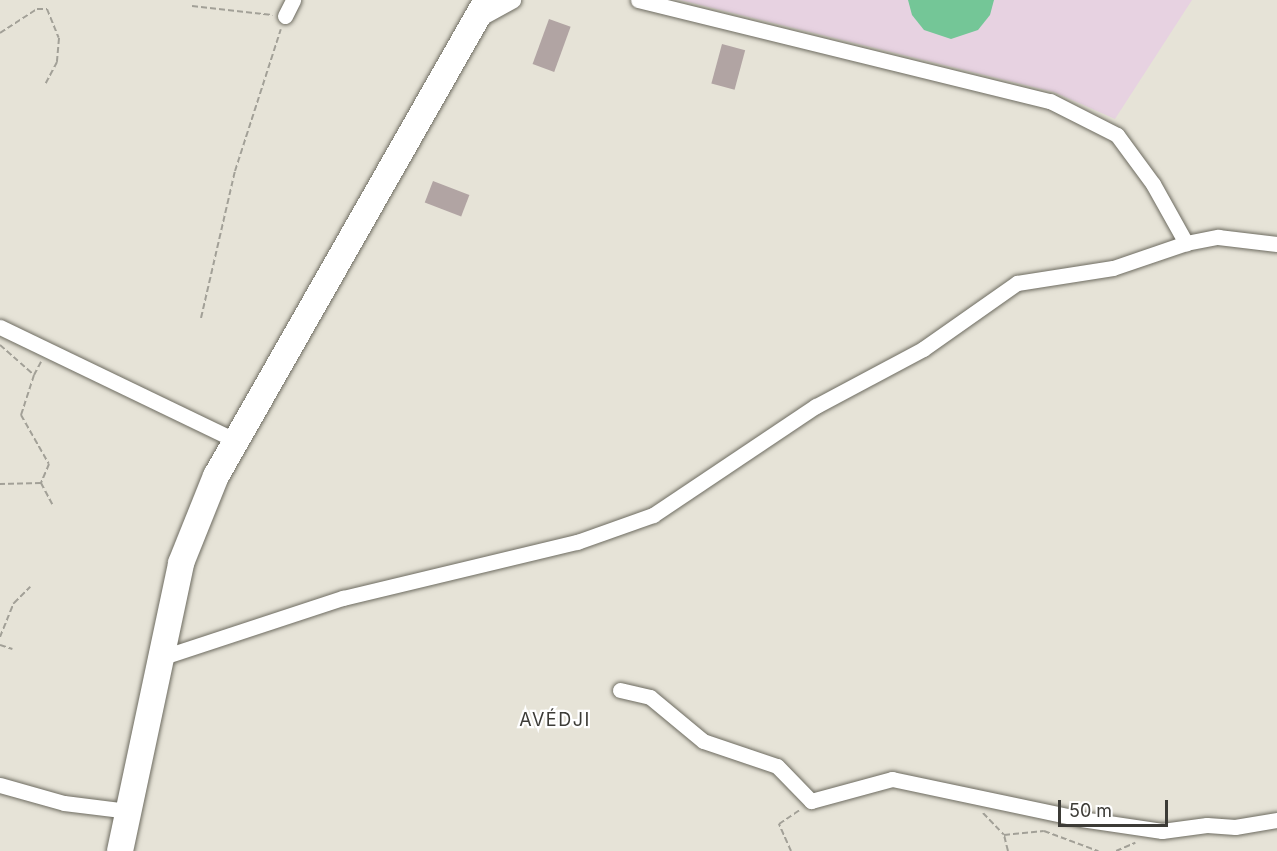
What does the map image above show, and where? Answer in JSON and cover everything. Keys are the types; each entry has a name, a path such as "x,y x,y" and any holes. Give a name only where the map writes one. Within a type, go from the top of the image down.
{"highway":[{"path":"120,851 157,659 181,563 235,440 482,10"}],"street":[{"path":"285,16 293,0"},
{"path":"482,10 513,0"},
{"path":"638,0 1050,101 1117,135 1153,184 1186,243"},
{"path":"157,659 343,598 429,580 627,526 695,490 816,406 923,349 1017,283 1113,268 1186,243 1240,237 1277,244"},
{"path":"0,327 235,440"},
{"path":"620,690 650,697 704,741 777,766 811,801 886,779 1081,819 1162,831 1207,825 1235,827 1277,820"},
{"path":"0,784 64,802 128,811"}],"path":[{"path":"192,6 285,16 235,171 201,318"},
{"path":"0,33 37,9 47,9 59,38 57,62 46,83"},
{"path":"0,345 34,375 21,409 48,457 41,483 52,504"},
{"path":"0,484 41,483"},
{"path":"0,637 14,603 30,587"},
{"path":"0,645 12,649"},
{"path":"791,851 779,824 811,801"},
{"path":"1008,851 1004,835 1044,831 1098,851"}],"shaded area":[{"path":"680,0 1192,0 1115,119 1054,92"}],"green space":[{"path":"908,0 994,0 990,15 978,30 951,39 924,30 912,15"}],"building":[{"path":"549,19 571,27 554,72 533,64"},
{"path":"722,44 745,50 735,90 711,84"},
{"path":"433,181 469,195 461,216 425,202"}],"district":[{"name":"AVÉDJI","path":"555,720"}]}
